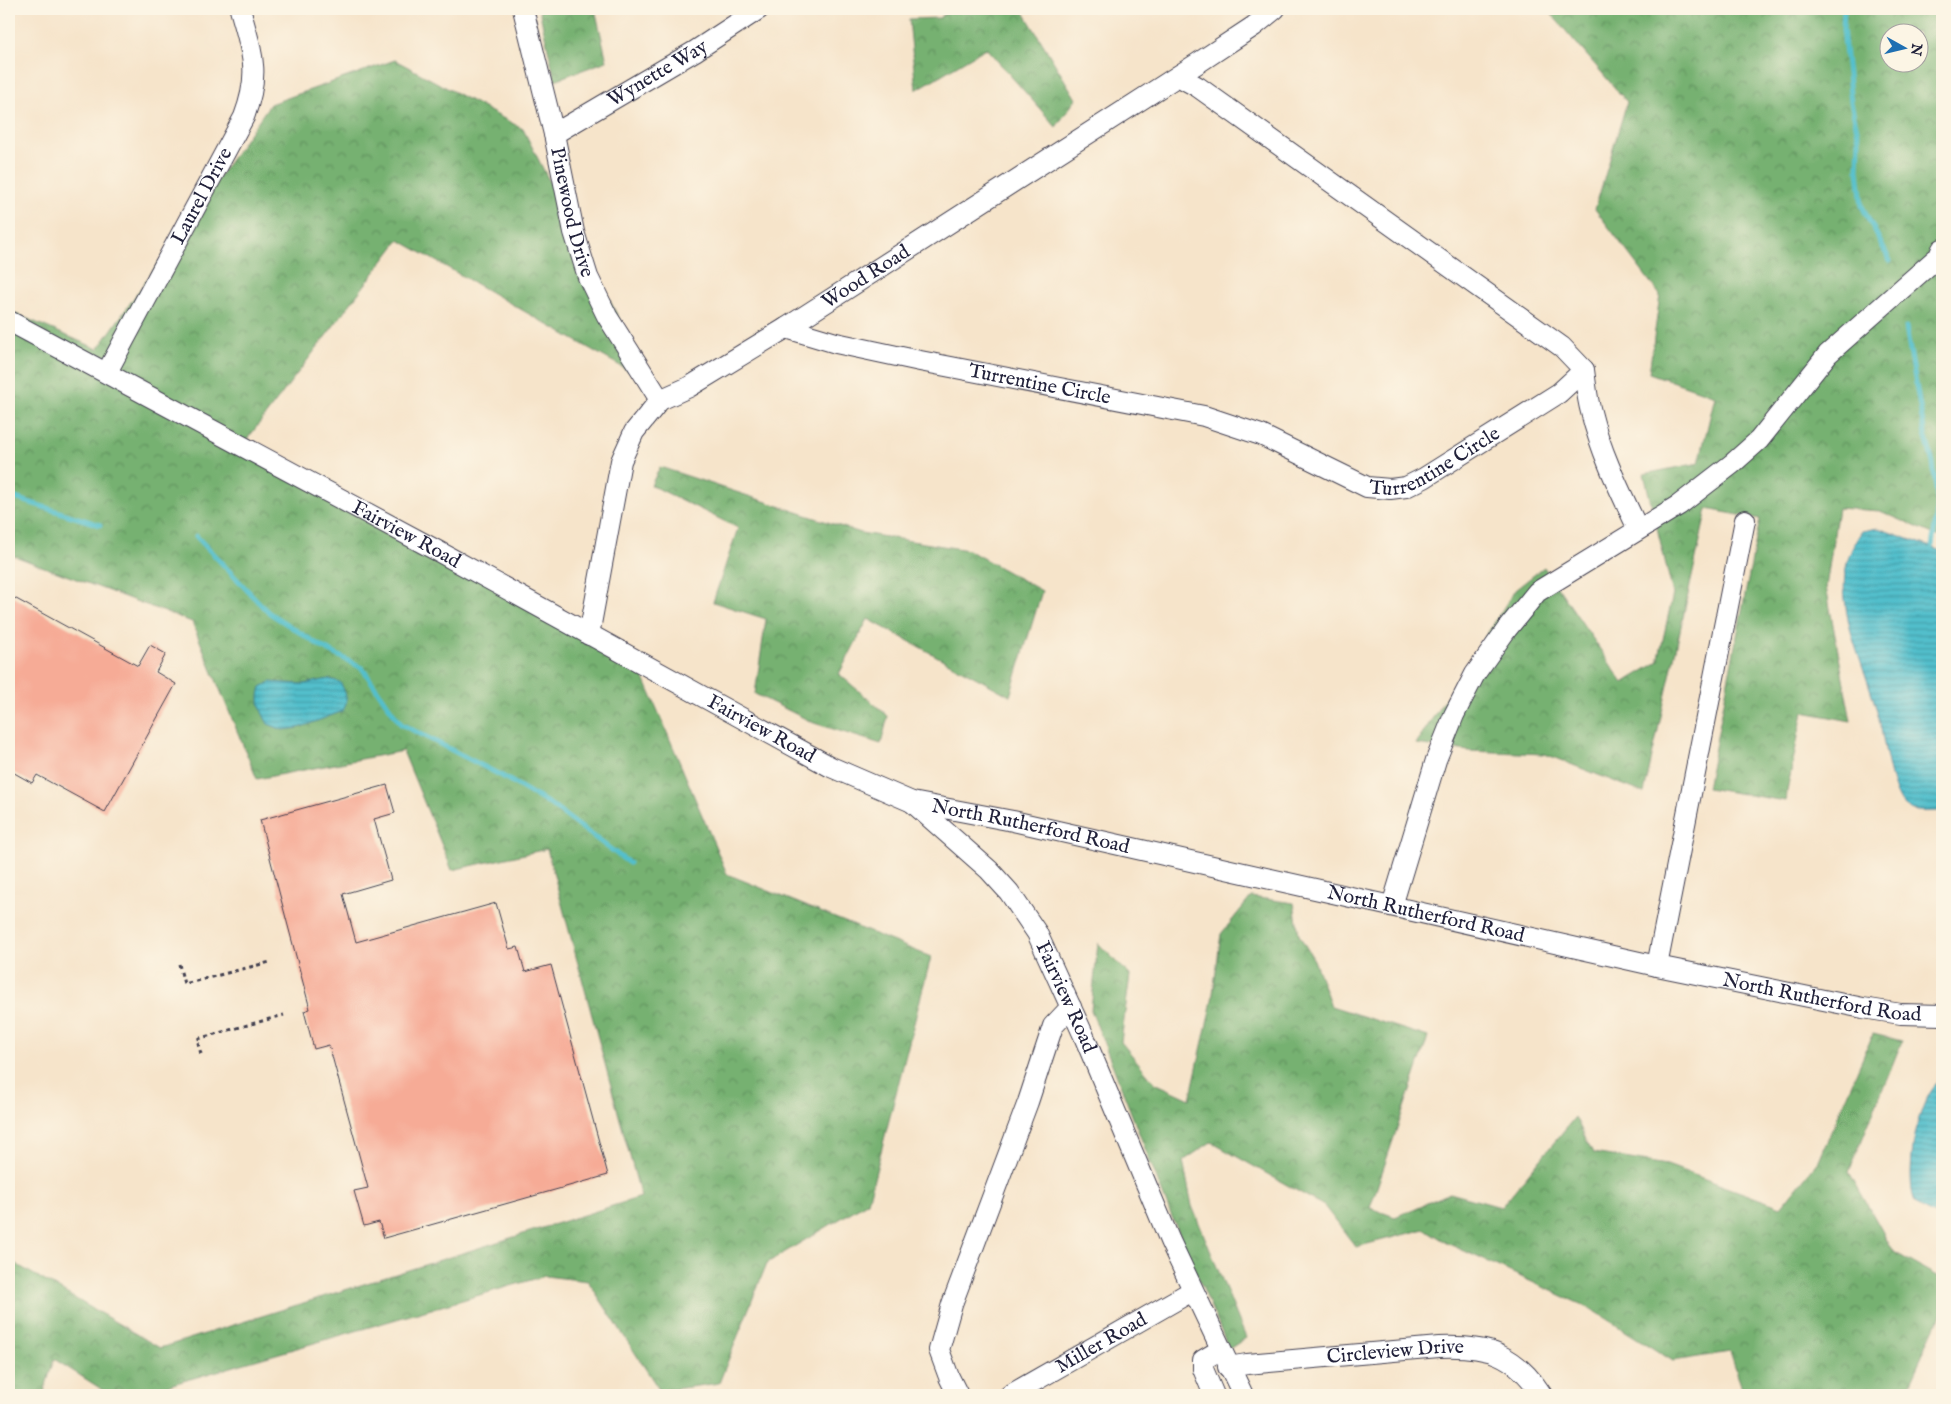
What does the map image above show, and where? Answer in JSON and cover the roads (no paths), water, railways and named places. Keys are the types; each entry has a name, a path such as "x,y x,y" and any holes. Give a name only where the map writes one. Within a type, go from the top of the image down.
{"street":[{"name":"Laurel Drive","path":"107,372 244,117 252,96 254,65 240,9"},
{"name":"Pinewood Drive","path":"523,9 554,134 574,232 588,277 607,316 660,400"},
{"name":"Wynette Way","path":"554,134 695,51 759,9"},
{"name":"Wood Road","path":"590,635 621,461 634,432 660,400 689,387 786,328 1178,76 1254,26 1275,9"},
{"path":"1178,76 1198,87 1555,341 1584,370 1590,410 1600,443 1615,481 1638,529"},
{"path":"1392,906 1436,760 1454,715 1475,674 1507,629 1538,592 1679,505 1759,440 1828,354 1939,256 1942,249"},
{"name":"Fairview Road","path":"9,322 107,372 426,544 831,767 912,802 990,870 1009,892 1037,934 1071,1007 1238,1394"},
{"name":"Turrentine Circle","path":"786,328 836,342 920,361 1204,416 1261,436 1356,483 1378,489 1406,487 1424,478 1559,393 1584,370"},
{"path":"1657,966 1745,520"},
{"name":"North Rutherford Road","path":"912,802 1022,823 1657,966 1863,1008 1901,1014 1942,1015"},
{"path":"958,1395 939,1350 952,1304 1022,1121 1053,1026 1071,1007"},
{"name":"Miller Road","path":"1010,1395 1192,1291"},
{"name":"Circleview Drive","path":"1224,1358 1266,1362 1464,1346 1482,1348 1501,1354 1517,1365 1534,1382 1542,1395"},
{"path":"1214,1395 1203,1369 1203,1360 1224,1358"}],"water":[{"path":"1878,528 1942,551 1941,811 1922,812 1909,809 1898,795 1890,771 1872,694 1850,627 1844,590 1847,563 1862,531"},
{"path":"329,679 340,682 344,690 346,700 343,711 299,728 283,730 268,724 260,706 261,687 270,682 303,684"},
{"path":"1942,1079 1942,1218 1926,1211 1916,1203 1911,1171 1915,1134 1920,1116 1933,1087"}],"waterway":[{"path":"1844,9 1843,29 1851,102 1859,139 1858,170 1862,206 1890,261"},
{"path":"1906,327 1924,430 1933,463 1938,505 1932,546"},
{"path":"9,496 100,525"},
{"path":"196,536 268,612 322,647 362,668 401,724 502,776 551,805 629,863"}]}
